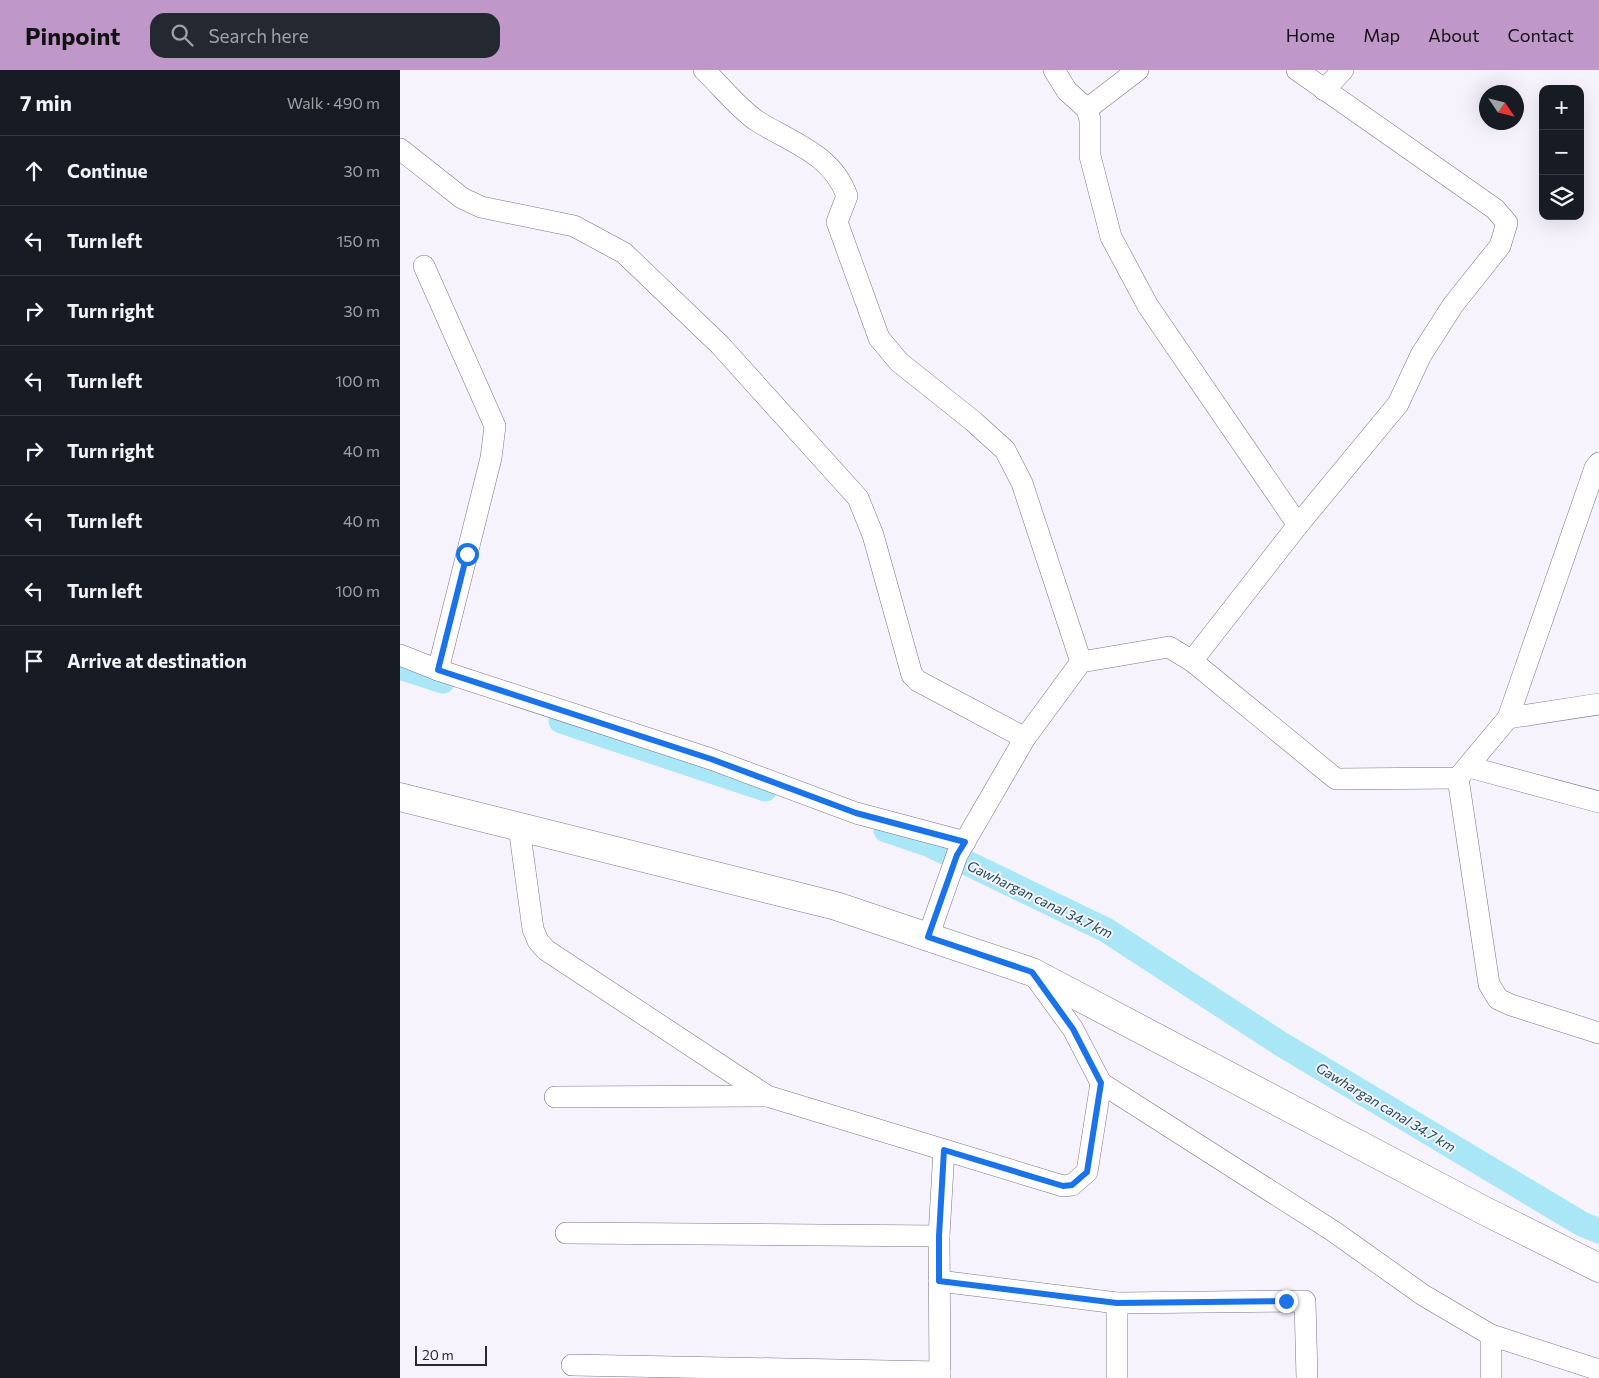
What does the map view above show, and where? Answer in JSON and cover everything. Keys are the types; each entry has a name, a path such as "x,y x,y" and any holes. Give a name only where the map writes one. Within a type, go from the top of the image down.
{"street":[{"path":"704,70 756,120 812,151 841,179 847,196 837,222 879,338 899,362 973,421 1005,450 1022,483 1081,662"},
{"path":"1054,70 1067,92 1087,108 1090,120 1090,156 1111,237 1148,306 1298,525"},
{"path":"1087,108 1138,70"},
{"path":"1192,661 1298,525 1398,404 1421,355 1453,305 1500,246 1507,223 1495,209 1297,70"},
{"path":"1324,90 1343,70"},
{"path":"400,149 462,198 481,207 574,226 600,239 624,253 684,309 720,345 858,498 873,535 912,675 918,681 1025,738"},
{"path":"424,266 495,426 491,458 438,670"},
{"path":"1599,463 1595,468 1508,718 1464,772 1488,984 1498,999 1511,1005 1599,1033"},
{"path":"928,937 961,849 1025,738 1081,662 1169,647 1192,661 1336,779 1464,772 1599,802"},
{"path":"400,655 438,670 711,759 856,813 961,849"},
{"path":"1508,718 1599,704"},
{"path":"400,797 836,906 1032,972 1475,1206 1599,1268"},
{"path":"518,827 533,929 538,941 546,950 767,1096 1063,1186 1072,1185 1087,1172 1101,1083"},
{"path":"1032,972 1073,1029 1101,1083 1333,1231 1423,1295 1491,1335 1599,1370"},
{"path":"555,1096 767,1096"},
{"path":"572,1365 940,1375 939,1236 944,1150"},
{"path":"566,1233 939,1236"},
{"path":"939,1281 1117,1303 1305,1301 1306,1378"},
{"path":"1117,1303 1117,1378"},
{"path":"1491,1335 1491,1378"}],"waterway":[{"name":"Gawhargan canal 34.7 km","path":"400,667 443,681"},
{"name":"Gawhargan canal 34.7 km","path":"561,721 765,789"},
{"name":"Gawhargan canal 34.7 km","path":"886,830 930,845 1106,930 1281,1044 1582,1224 1599,1231"}],"route":[{"path":"467,554 438,670 711,759 856,813 965,842 957,855 928,937 1032,972 1073,1029 1101,1083 1087,1172 1072,1185 1063,1186 944,1150 939,1236 939,1281 1117,1303 1286,1301"}]}
